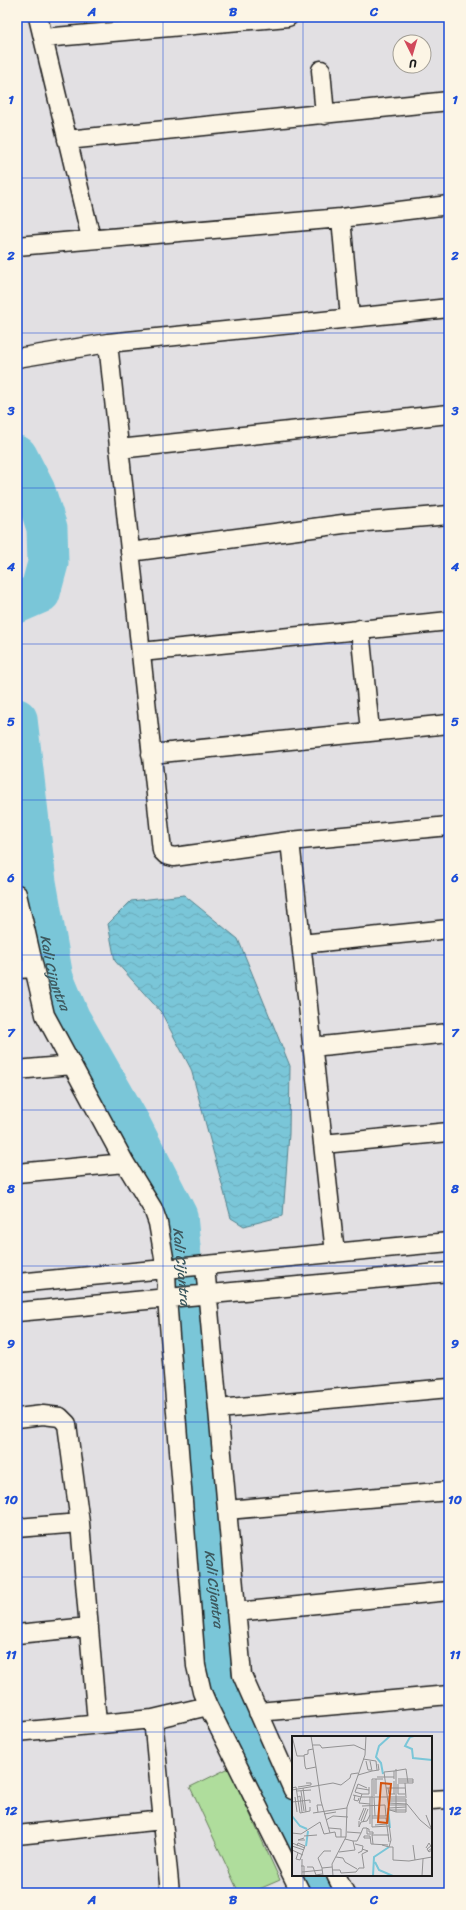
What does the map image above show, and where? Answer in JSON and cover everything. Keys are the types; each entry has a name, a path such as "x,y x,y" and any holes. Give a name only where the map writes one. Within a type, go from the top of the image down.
{"street":[{"path":"38,17 91,238"},
{"path":"43,38 288,17"},
{"path":"322,70 325,115"},
{"path":"67,140 325,115 449,101"},
{"path":"17,246 91,238 341,218 449,205"},
{"path":"341,218 350,318"},
{"path":"17,358 108,343 449,308"},
{"path":"108,343 162,851 166,855 174,857 290,842 449,826"},
{"path":"119,449 449,414"},
{"path":"130,552 343,524 449,515"},
{"path":"141,652 449,621"},
{"path":"360,629 370,731"},
{"path":"151,754 449,724"},
{"path":"290,842 335,1253"},
{"path":"17,894 26,969 45,1015 125,1163 153,1209 158,1222 169,1269 169,1298 196,1666 202,1692 208,1706 292,1875"},
{"path":"302,944 449,929"},
{"path":"312,1047 449,1033"},
{"path":"17,1070 72,1065"},
{"path":"323,1144 449,1132"},
{"path":"17,1174 125,1163"},
{"path":"17,1283 449,1242"},
{"path":"200,1266 205,1295 218,1409 242,1674 292,1788"},
{"path":"17,1312 449,1272"},
{"path":"218,1409 449,1388"},
{"path":"17,1418 43,1415 60,1416 67,1424 80,1522 97,1723"},
{"path":"227,1510 449,1491"},
{"path":"17,1528 80,1522"},
{"path":"236,1612 449,1592"},
{"path":"17,1634 89,1627"},
{"path":"258,1712 449,1695"},
{"path":"17,1732 153,1718 208,1706"},
{"path":"153,1718 170,1893"},
{"path":"432,1800 449,1799"},
{"path":"17,1834 163,1820"},
{"path":"293,1876 301,1893"},
{"path":"336,1876 345,1893"}],"green space":[{"path":"229,1768 280,1880 250,1893 239,1893 190,1787"}],"water":[{"path":"184,895 238,939 290,1066 289,1134 283,1216 244,1226 231,1218 191,1069 161,1012 115,961 108,924 131,901"}],"waterway":[{"name":"Kali Cijantra","path":"17,456 35,491 47,528 48,563 40,593 17,603"},
{"name":"Kali Cijantra","path":"17,719 36,882 53,978 70,1019 131,1126 177,1216 189,1339 199,1414 208,1535 223,1662 251,1754 292,1829"},
{"name":"Kali Cijantra","path":"318,1876 327,1893"}]}
